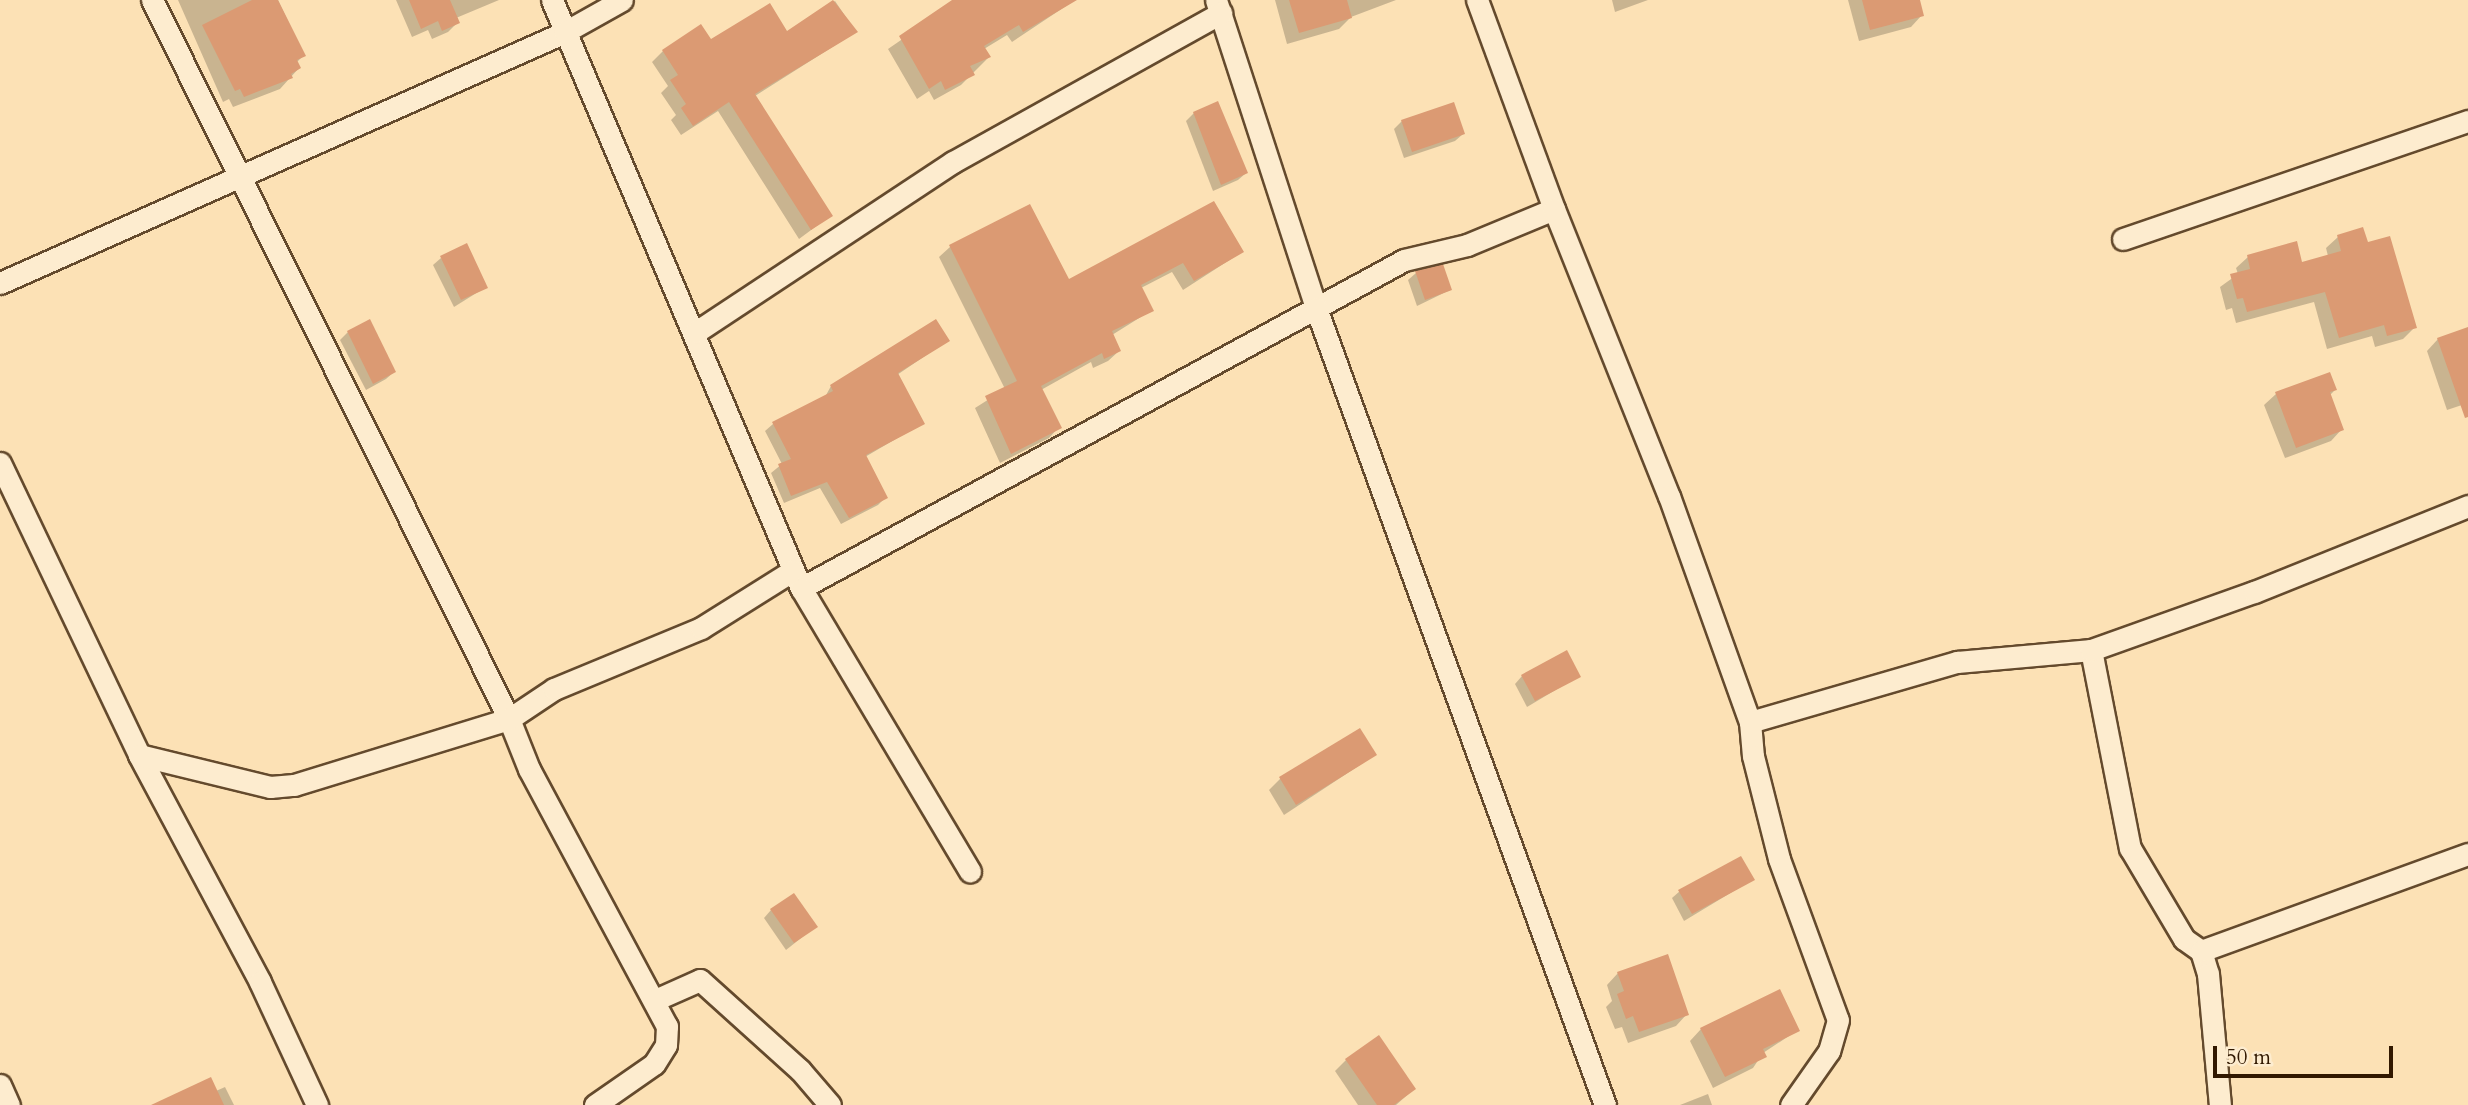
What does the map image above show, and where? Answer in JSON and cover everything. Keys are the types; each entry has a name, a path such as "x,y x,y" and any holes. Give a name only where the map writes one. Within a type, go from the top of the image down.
{"street":[{"path":"152,0 509,719 529,769 655,1000 667,1027 666,1045 654,1064 595,1105"},
{"path":"552,0 696,332 796,579 970,871"},
{"path":"0,283 565,32 622,0"},
{"path":"1477,0 1553,209 1669,496 1750,722 1753,756 1779,859 1838,1020 1829,1051 1791,1105"},
{"path":"696,332 953,162 1218,7 1316,309 1605,1105"},
{"path":"2123,239 2468,121"},
{"path":"139,755 270,787 295,785 509,719 554,689 701,628 1316,309 1404,260 1467,245 1553,209"},
{"path":"0,463 139,755 260,982 317,1105"},
{"path":"1750,722 1957,662 2091,650 2254,592 2468,506"},
{"path":"2091,650 2130,848 2184,939 2201,951 2208,974 2221,1105"},
{"path":"2201,951 2468,854"},
{"path":"655,1000 700,981 800,1070 830,1105"},
{"path":"0,1085 9,1105"}],"building":[{"path":"252,0 278,0 306,56 297,60 301,68 291,74 293,78 244,97 240,89 235,91 202,25"},
{"path":"409,0 450,0 460,23 442,31 438,21 421,29"},
{"path":"833,0 858,32 755,94 833,216 811,230 729,102 693,126 681,108 686,104 670,80 678,75 662,50 701,24 711,39 770,3 787,31"},
{"path":"952,0 1077,0 1023,32 1019,25 984,46 991,57 970,66 975,75 945,90 941,81 929,89 899,36"},
{"path":"1289,0 1347,0 1352,18 1299,33"},
{"path":"1862,0 1920,0 1924,16 1870,30"},
{"path":"1218,101 1248,173 1221,185 1193,112"},
{"path":"1454,102 1465,134 1412,152 1401,120"},
{"path":"1214,201 1244,252 1194,281 1183,263 1141,285 1154,311 1112,331 1121,351 1104,359 1102,353 1041,386 1062,428 1011,454 985,396 1017,381 949,245 1030,204 1069,279"},
{"path":"2363,227 2368,242 2390,236 2417,328 2387,336 2384,325 2339,338 2325,292 2247,312 2243,298 2237,299 2230,274 2250,269 2247,255 2297,241 2302,262 2341,251 2337,235"},
{"path":"467,243 488,288 461,300 440,256"},
{"path":"1443,264 1452,290 1425,300 1415,271"},
{"path":"370,319 396,372 373,384 347,331"},
{"path":"936,319 950,341 898,373 925,424 866,455 888,498 849,518 827,482 791,496 778,464 791,459 772,422 833,391 830,385"},
{"path":"2468,327 2468,417 2465,418 2437,338"},
{"path":"2330,372 2337,390 2330,392 2344,430 2296,448 2275,392"},
{"path":"1567,650 1581,677 1535,701 1521,675"},
{"path":"1360,728 1377,755 1296,805 1279,777"},
{"path":"1741,856 1755,880 1692,914 1678,890"},
{"path":"794,893 818,927 794,943 770,909"},
{"path":"1668,954 1689,1015 1639,1032 1633,1016 1626,1019 1617,994 1624,991 1617,972"},
{"path":"1780,989 1800,1031 1763,1049 1767,1057 1725,1077 1700,1028"},
{"path":"1379,1035 1416,1089 1394,1105 1377,1105 1345,1059"},
{"path":"211,1077 224,1105 151,1105"}]}
